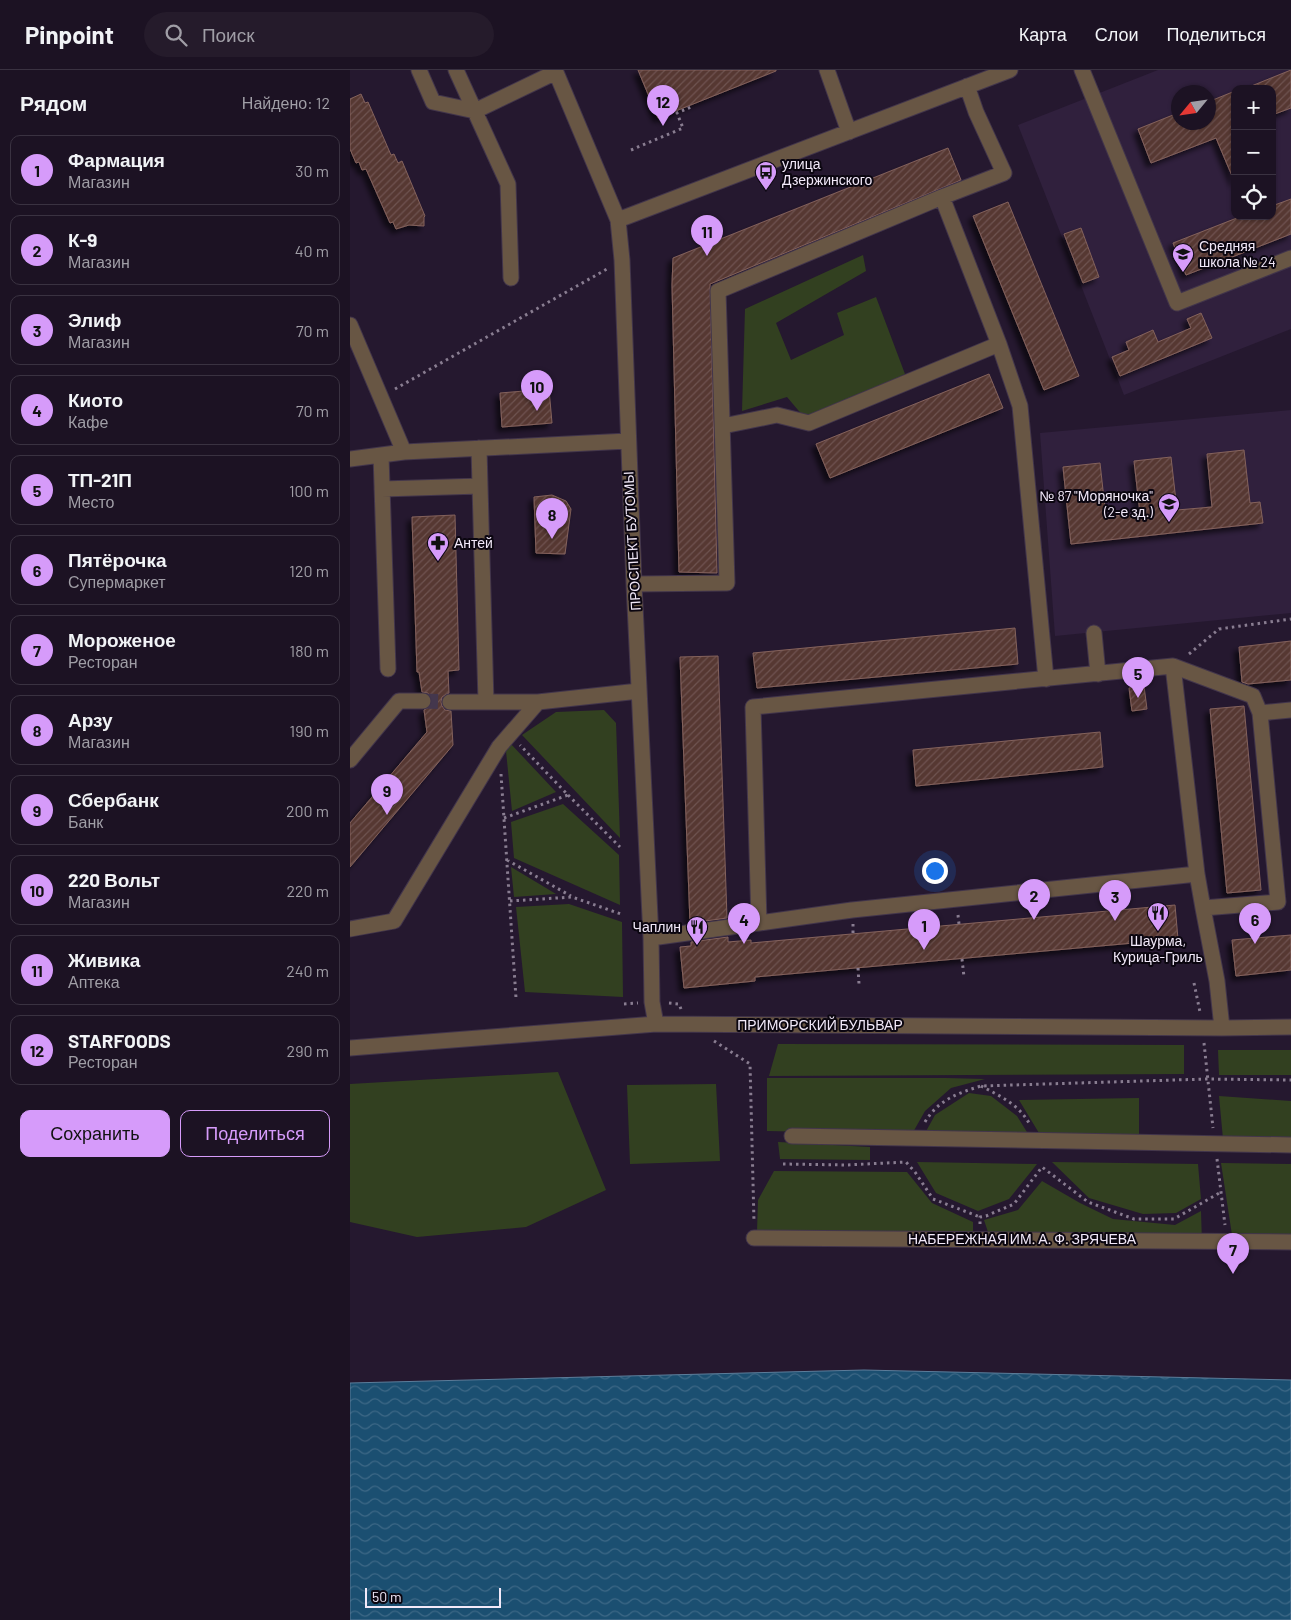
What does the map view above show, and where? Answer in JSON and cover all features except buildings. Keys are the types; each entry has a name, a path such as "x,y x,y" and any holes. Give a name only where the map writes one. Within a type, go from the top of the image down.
{"street":[{"path":"418,70 433,102 475,111 556,71"},
{"path":"456,70 508,184 511,278"},
{"path":"827,70 849,132"},
{"path":"618,220 1010,70"},
{"path":"1082,70 1177,303 1291,258"},
{"name":"ПРОСПЕКТ БУТОМЫ","path":"556,71 618,220 622,260 634,584 651,938 652,1002 656,1024"},
{"path":"634,584 727,583 724,426 718,292 942,196 1004,172 976,112 967,86"},
{"path":"942,196 999,344 1020,406 1046,679"},
{"path":"350,325 404,452"},
{"path":"724,426 777,416 810,423 999,344"},
{"path":"350,459 404,452 628,441"},
{"path":"479,448 486,702"},
{"path":"381,455 388,669"},
{"path":"382,489 480,486"},
{"path":"1094,633 1098,674"},
{"path":"759,923 753,707 1174,666 1253,696 1260,713 1285,901 1203,908"},
{"path":"1174,666 1197,874 1217,981 1222,1028"},
{"path":"450,702 538,702 639,691"},
{"path":"350,760 398,701 423,701"},
{"path":"350,929 394,921 500,747 538,702"},
{"path":"1260,713 1291,710"},
{"path":"651,938 852,910 1197,874"},
{"name":"ПРИМОРСКИЙ БУЛЬВАР","path":"350,1048 656,1024 1291,1028"},
{"path":"792,1136 1291,1145"},
{"name":"НАБЕРЕЖНАЯ ИМ. А. Ф. ЗРЯЧЕВА","path":"754,1238 1227,1240 1291,1242"}],"path":[{"path":"631,150 683,128 677,113 691,108 690,105"},
{"path":"380,397 610,268"},
{"path":"1174,666 1220,629 1291,619"},
{"path":"510,734 620,847"},
{"path":"500,747 516,998"},
{"path":"504,818 568,795"},
{"path":"507,859 572,896 620,914"},
{"path":"510,901 572,896"},
{"path":"962,958 964,977"},
{"path":"858,968 859,984"},
{"path":"1194,983 1203,1027 1207,1079 1227,1240"},
{"path":"679,1004 686,1024"},
{"path":"710,1039 750,1064 754,1238"},
{"path":"916,1139 932,1111 957,1093 981,1086 1207,1079 1291,1080"},
{"path":"981,1086 1007,1099 1027,1118 1039,1141"},
{"path":"783,1164 846,1165 906,1162 915,1172 932,1199 980,1217 1014,1204 1042,1167 1088,1202 1134,1218 1174,1219 1221,1192"},
{"path":"979,1239 980,1217"}],"shaded area":[{"name":"Средняя школа № 24","path":"1158,70 1291,70 1291,329 1124,395 1018,125"},
{"name":"№ 87 \"Моряночка\" (2-е зд.)","path":"1291,410 1291,613 1055,636 1040,433"}],"green space":[{"path":"863,255 866,271 776,323 791,360 844,335 837,313 876,297 905,374 809,423 787,397 742,411 745,309"},
{"path":"604,710 616,723 620,838 522,735 556,712"},
{"path":"510,743 556,792 512,811 506,751"},
{"path":"563,804 619,855 620,905 514,858 511,822"},
{"path":"511,867 556,894 514,897"},
{"path":"569,904 622,922 623,997 525,992 516,907"},
{"path":"778,1044 1184,1045 1184,1074 769,1076"},
{"path":"1218,1050 1291,1050 1291,1075 1219,1075"},
{"path":"558,1072 606,1190 526,1227 417,1237 350,1222 350,1084"},
{"path":"767,1078 985,1079 951,1088 925,1111 912,1134 767,1131"},
{"path":"716,1084 720,1161 630,1164 627,1085"},
{"path":"969,1093 991,1096 1017,1116 1030,1137 924,1135 935,1115"},
{"path":"1219,1096 1291,1101 1291,1139 1223,1139"},
{"path":"1139,1098 1139,1137 1042,1138 1019,1100"},
{"path":"778,1142 870,1147 870,1160 780,1159"},
{"path":"917,1162 1037,1164 1009,1199 978,1211 936,1193"},
{"path":"1052,1162 1198,1164 1201,1199 1176,1213 1143,1214 1089,1198"},
{"path":"1221,1163 1291,1164 1291,1237 1232,1235"},
{"path":"774,1171 907,1172 932,1203 973,1222 973,1234 757,1232 758,1200"},
{"path":"1042,1181 1113,1219 1175,1225 1201,1211 1202,1244 1019,1232 988,1232 984,1220 1018,1210"}],"water":[{"path":"864,1370 1291,1380 1291,1620 350,1620 350,1383"}],"tunnel":[{"path":"423,701 450,702"}],"place":[{"name":"STARFOODS","path":"663,126"},
{"name":"улица Дзержинского","path":"766,191"},
{"name":"Живика","path":"707,256"},
{"name":"Средняя школа № 24","path":"1183,273"},
{"name":"220 Вольт","path":"537,411"},
{"name":"№ 87 \"Моряночка\" (2-е зд.)","path":"1169,523"},
{"name":"Арзу","path":"552,539"},
{"name":"Антей","path":"438,562"},
{"name":"ТП-21П","path":"1138,698"},
{"name":"Сбербанк","path":"387,815"},
{"name":"К-9","path":"1034,920"},
{"name":"Элиф","path":"1115,921"},
{"name":"Шаурма, Курица-Гриль","path":"1158,932"},
{"name":"Киото","path":"744,944"},
{"name":"Пятёрочка","path":"1255,944"},
{"name":"Чаплин","path":"697,946"},
{"name":"Фармация","path":"924,950"},
{"name":"Мороженое","path":"1233,1274"}]}
